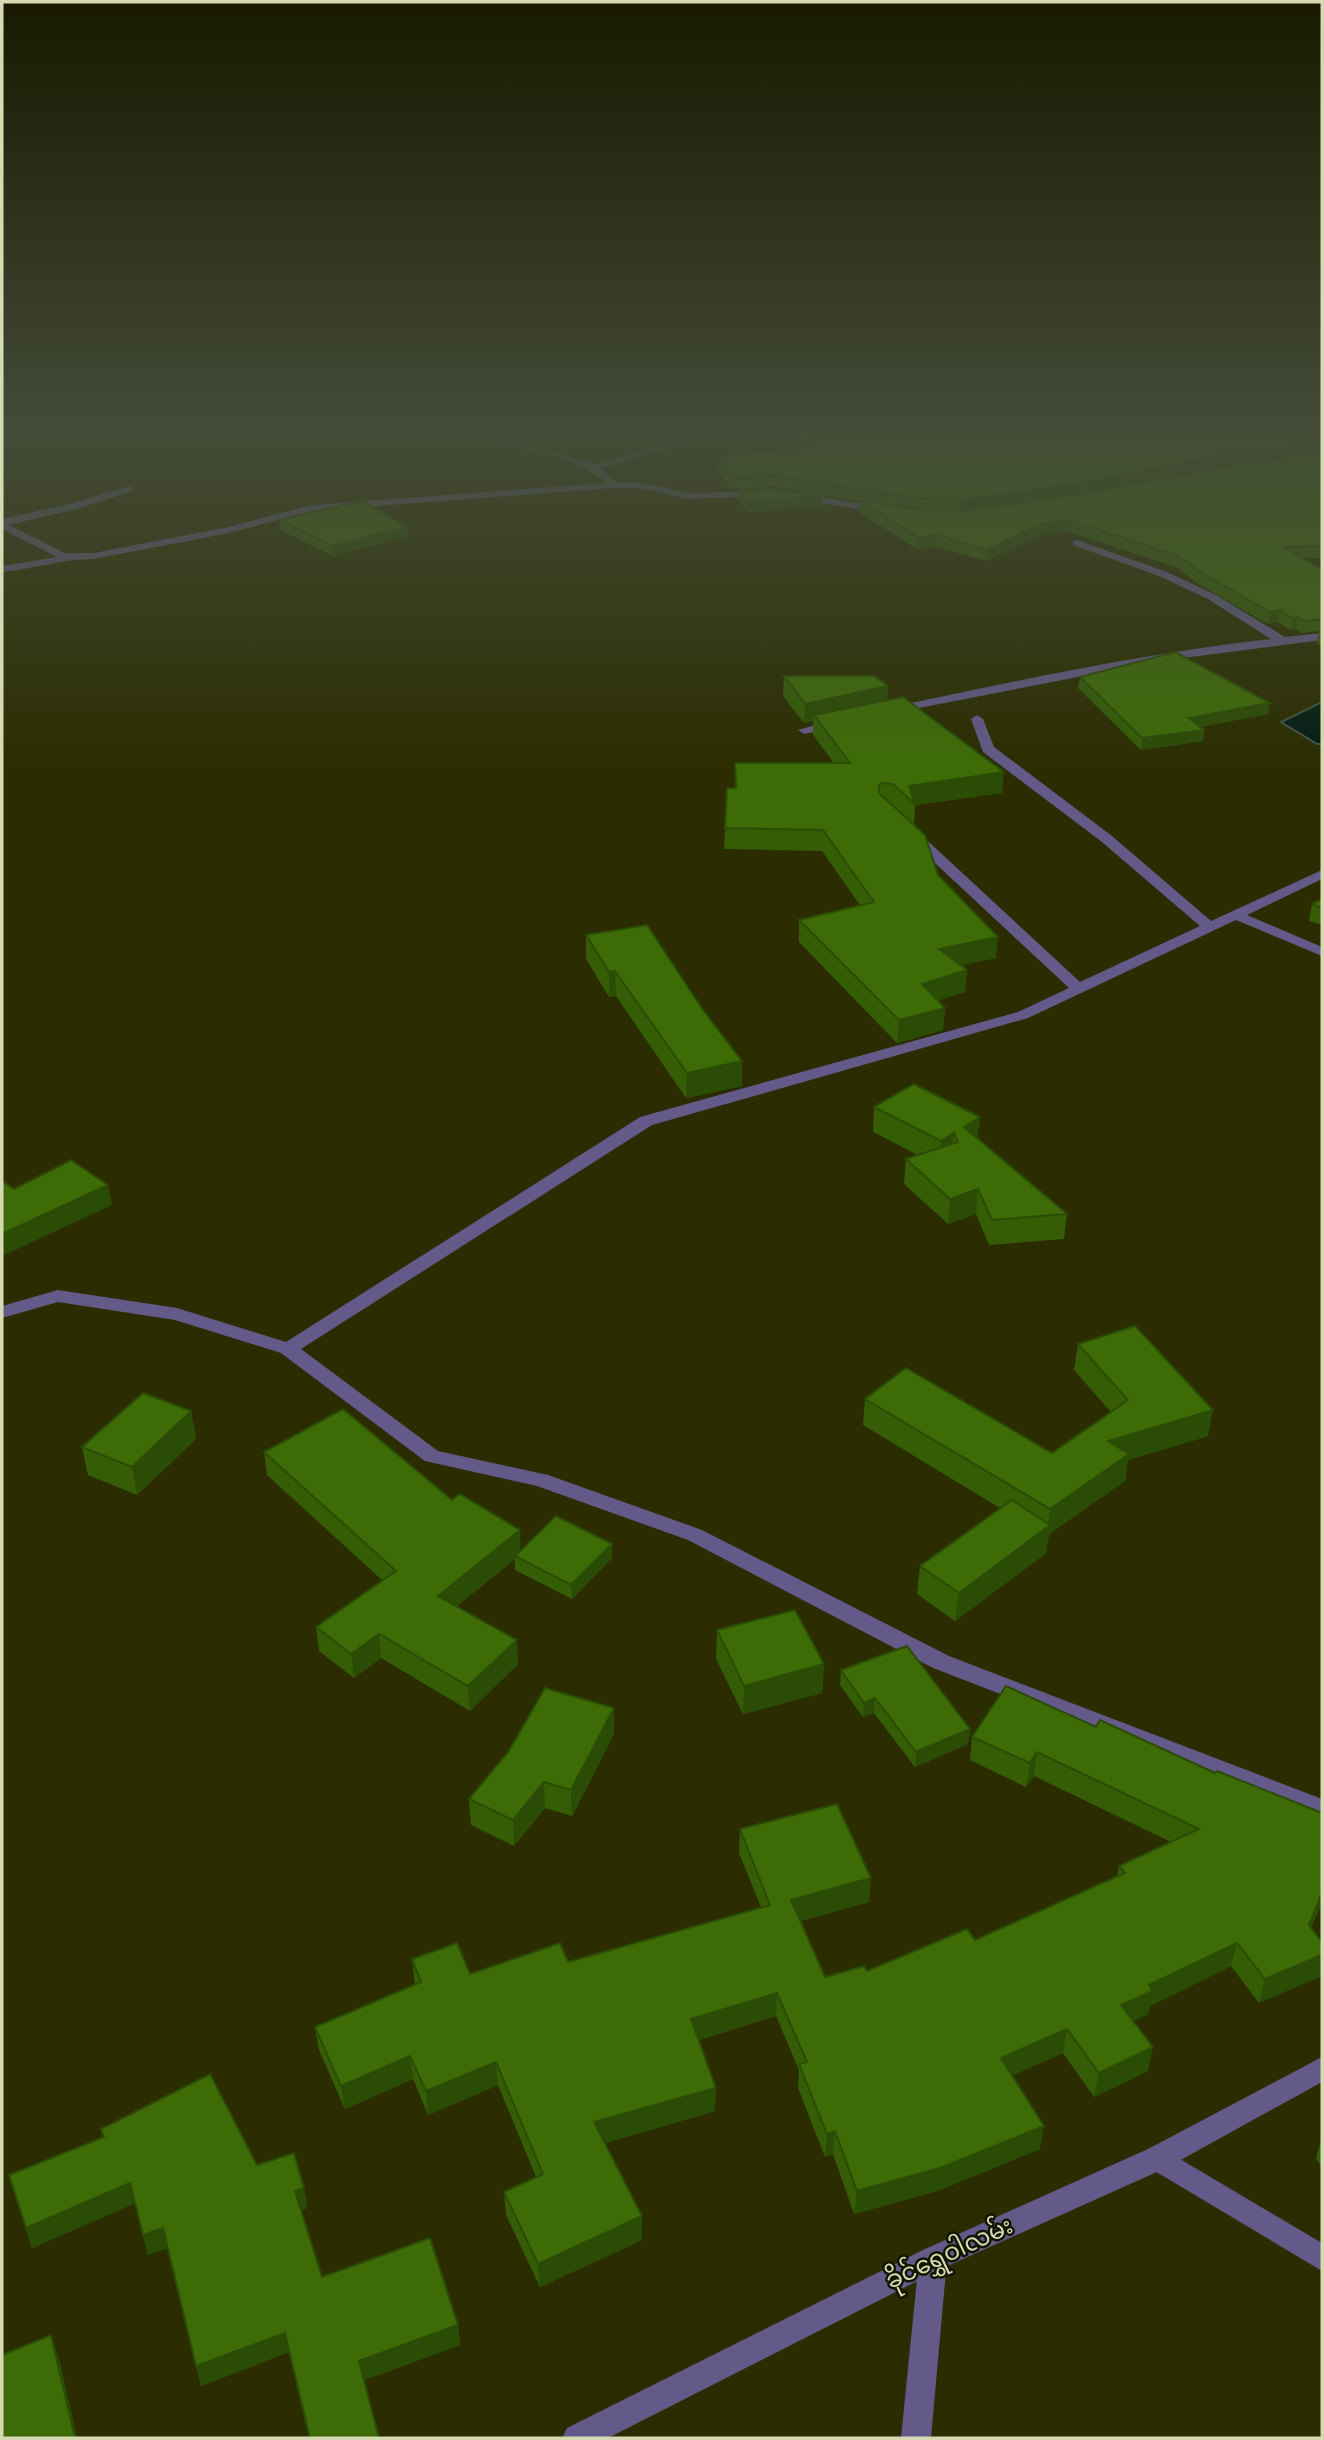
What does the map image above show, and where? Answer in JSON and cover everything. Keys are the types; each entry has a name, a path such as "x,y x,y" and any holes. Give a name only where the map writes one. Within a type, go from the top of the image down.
{"street":[{"path":"38,543 69,557"},
{"path":"2,569 169,543"},
{"path":"1077,543 1163,574 1200,591 1281,640"},
{"path":"885,713 1075,673 1247,643 1322,637"},
{"path":"977,719 988,749 1107,839 1210,927"},
{"path":"804,730 845,721"},
{"path":"905,828 1079,989"},
{"path":"288,1349 646,1121 1023,1015 1322,874"},
{"path":"1236,915 1322,952"},
{"path":"2,1312 58,1296 177,1314 288,1349 432,1456 541,1480 695,1535 941,1662 1322,1809"},
{"name":"ခိုင်ရွှေဝါလမ်း","path":"577,2438 933,2259 1158,2158 1322,2069"},
{"path":"1158,2158 1322,2258"},
{"path":"916,2438 933,2259"}],"shaded area":[{"path":"1322,702 1322,744 1317,744 1281,722"}],"building":[{"path":"963,543 1002,543 987,550"},
{"path":"1138,543 1322,543 1322,546 1285,547 1322,570 1322,619 1303,621 1280,610 1270,612 1178,556"},
{"path":"1175,652 1270,703 1189,718 1204,730 1142,738 1080,677"},
{"path":"784,676 874,676 888,686 805,704"},
{"path":"903,697 1004,772 909,786 915,804 893,784 881,783 879,786 879,793 925,835 938,875 998,937 939,949 967,970 922,984 945,1008 899,1020 799,920 874,902 823,830 725,828 727,788 736,788 735,763 850,763 814,715"},
{"path":"1322,899 1322,908 1312,904"},
{"path":"647,925 703,1010 742,1061 687,1073 615,971 609,972 586,935"},
{"path":"914,1084 980,1117 964,1127 1067,1214 992,1220 978,1189 950,1199 906,1159 958,1142 954,1133 941,1141 874,1107"},
{"path":"71,1160 108,1185 2,1234 2,1181 14,1189"},
{"path":"1135,1326 1213,1410 1108,1441 1129,1454 1050,1509 865,1399 906,1368 1052,1453 1128,1400 1078,1344"},
{"path":"143,1393 191,1411 132,1467 82,1447"},
{"path":"343,1409 452,1500 460,1494 520,1530 438,1596 517,1640 468,1686 379,1634 351,1654 316,1627 396,1571 264,1452"},
{"path":"1012,1500 1050,1525 959,1593 920,1566"},
{"path":"556,1516 612,1544 571,1585 515,1556"},
{"path":"795,1610 824,1664 744,1686 717,1630"},
{"path":"907,1646 970,1729 916,1752 875,1698 864,1703 841,1670"},
{"path":"1006,1686 1096,1727 1100,1720 1215,1773 1217,1771 1322,1813 1322,1893 1309,1925 1322,1942 1322,1955 1265,1979 1237,1943 1149,1985 1153,1991 1121,2005 1153,2047 1099,2073 1067,2029 1001,2058 1044,2126 940,2168 857,2191 835,2131 827,2134 799,2064 807,2062 777,1993 691,2019 716,2088 594,2122 642,2216 538,2264 504,2192 543,2174 496,2062 426,2091 410,2056 341,2086 315,2027 421,1982 412,1959 457,1943 470,1974 560,1943 568,1962 770,1905 740,1829 837,1804 871,1878 791,1900 825,1977 864,1966 867,1971 967,1929 975,1940 1125,1873 1119,1866 1199,1829 1037,1752 1030,1763 972,1737"},
{"path":"545,1688 614,1708 571,1790 544,1782 513,1820 469,1799 509,1751"},
{"path":"210,2074 257,2165 294,2153 304,2188 295,2191 322,2277 430,2238 458,2325 359,2361 379,2438 310,2438 285,2333 196,2366 163,2228 143,2235 130,2183 26,2228 9,2175 104,2137 101,2129"},
{"path":"51,2335 75,2438 2,2438 2,2355"}]}
